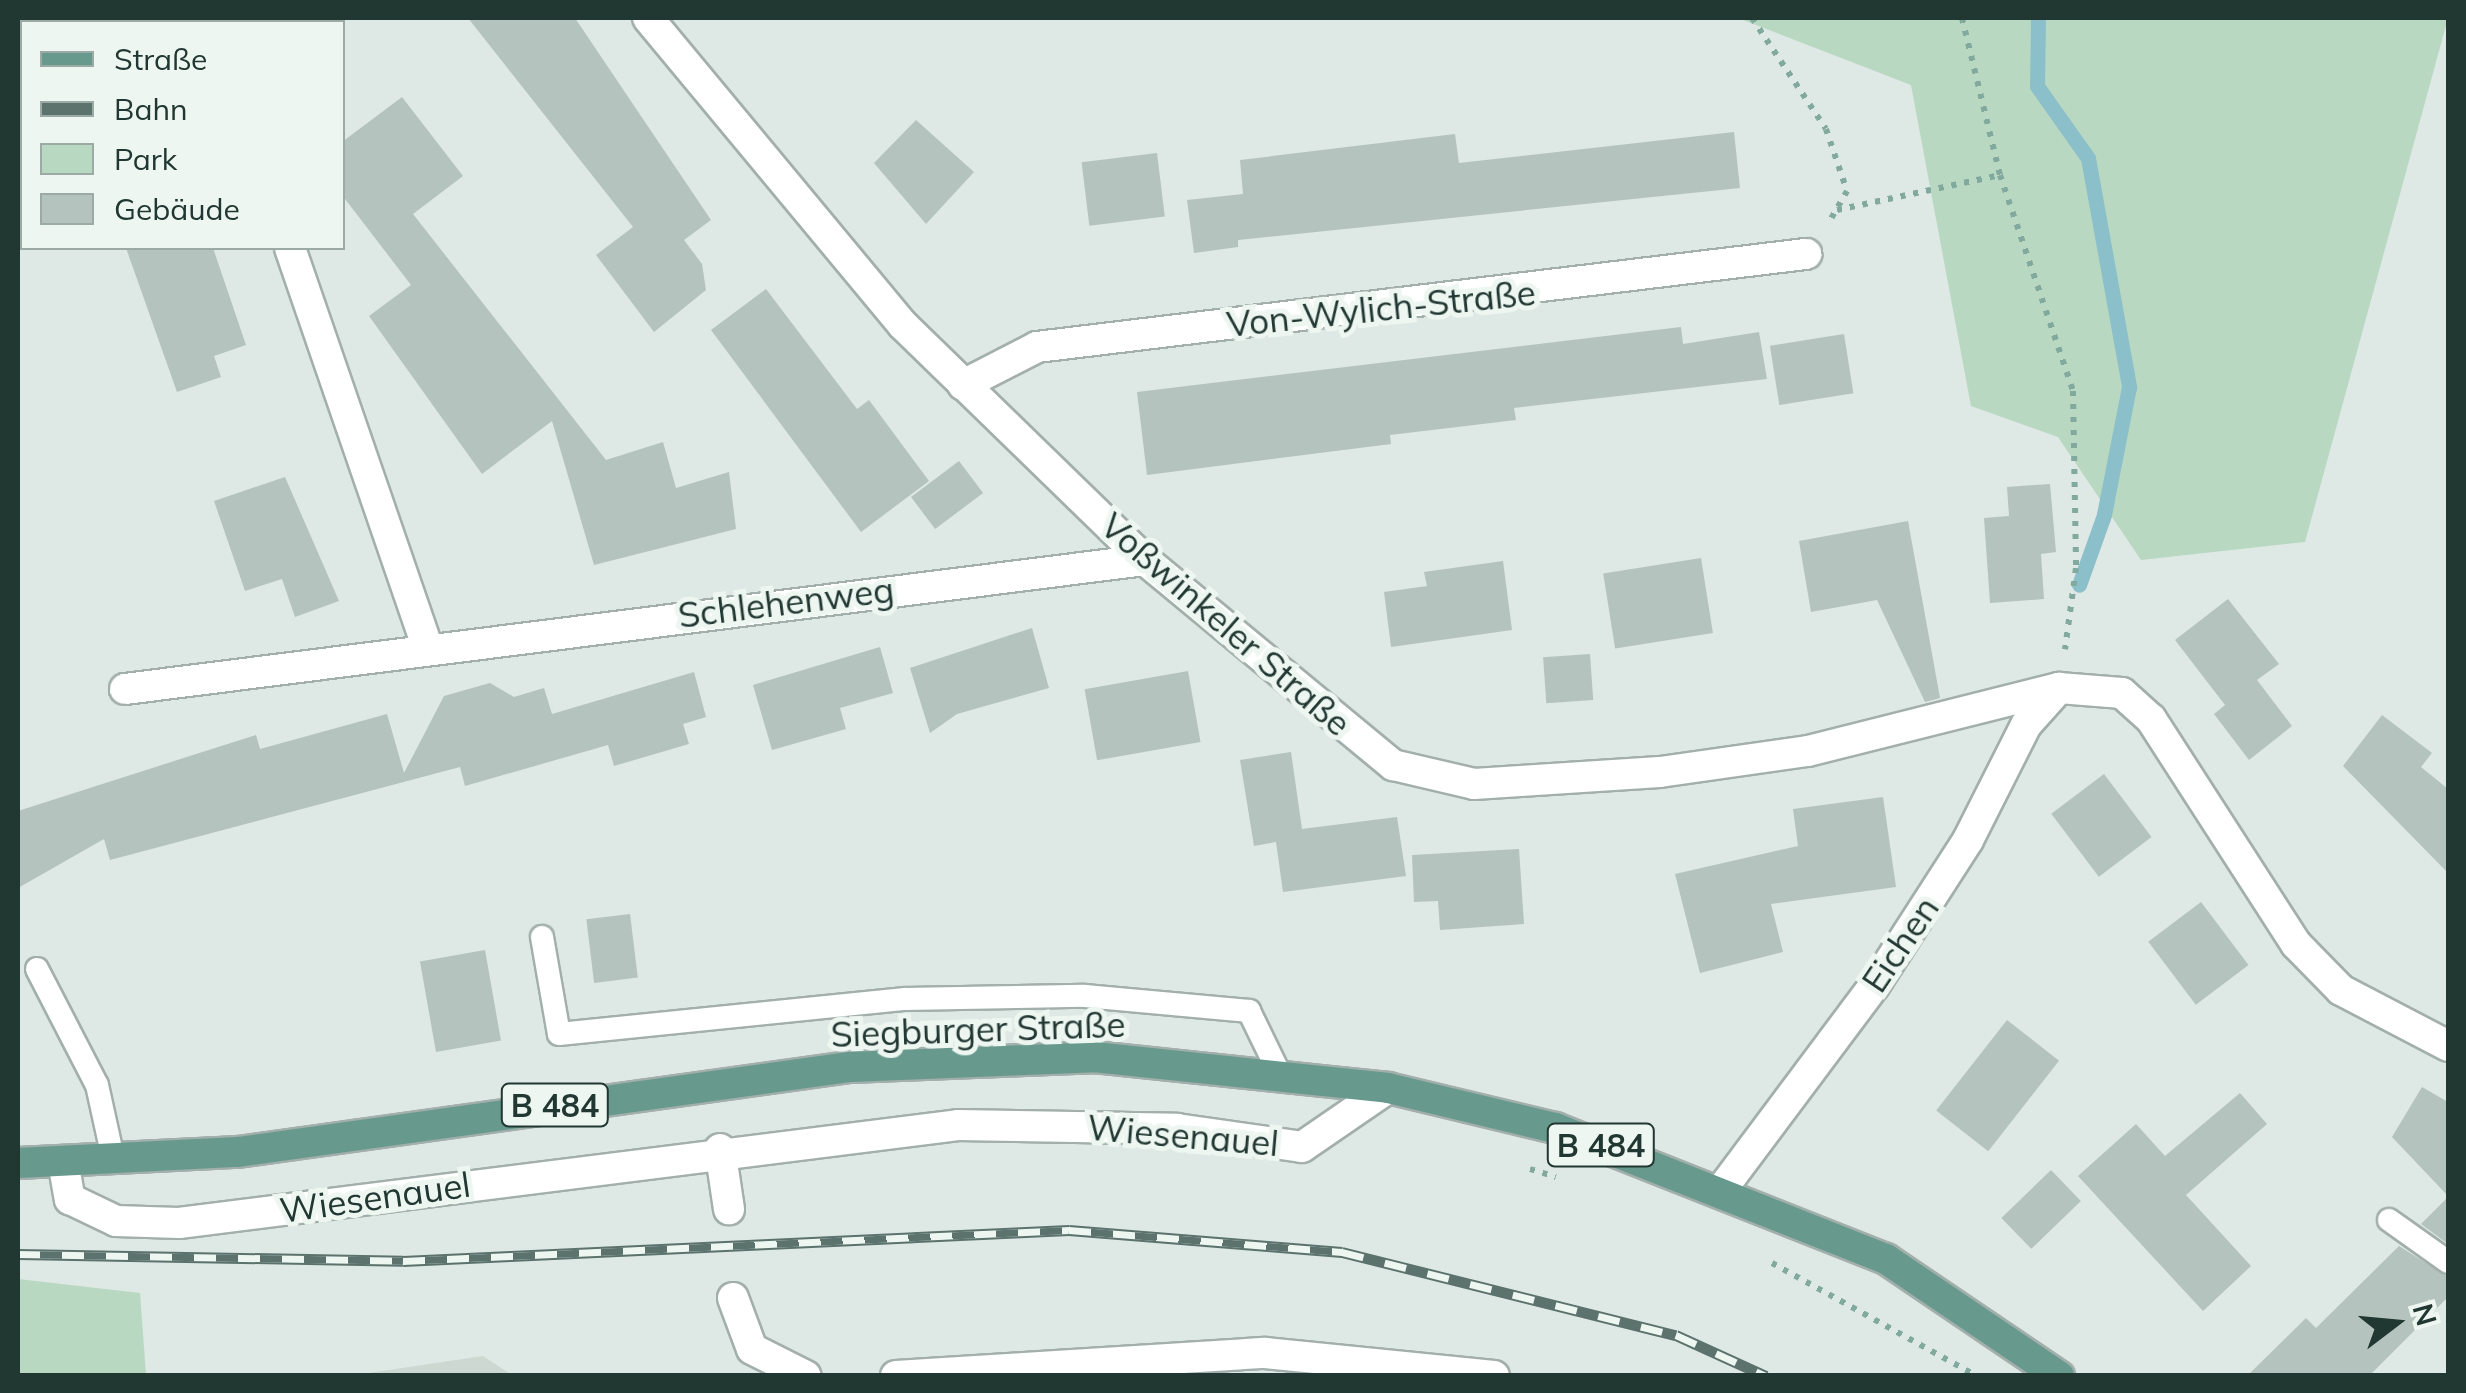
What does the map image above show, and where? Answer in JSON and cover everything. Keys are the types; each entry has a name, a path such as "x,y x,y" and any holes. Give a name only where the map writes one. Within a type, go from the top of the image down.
{"main road":[{"name":"Siegburger Straße","path":"18,1164 238,1152 850,1066 1094,1057 1388,1088 1555,1128 1722,1190 1886,1259 2059,1376"}],"street":[{"name":"Voßwinkeler Straße","path":"648,18 854,274 963,385 1146,560 1393,765 1434,781 1697,767 1808,751 2004,698 2059,688"},
{"path":"291,250 427,645"},
{"name":"Von-Wylich-Straße","path":"963,385 1036,346 1806,254"},
{"name":"Schlehenweg","path":"125,689 427,645 1146,560"},
{"path":"2059,688 2122,693 2151,719 2296,944 2341,990 2448,1046"},
{"name":"Eichen","path":"1722,1190 1914,926 2026,725 2059,688"},
{"name":"Wiesenauel","path":"63,1162 70,1199 116,1221 178,1223 720,1148 1070,1124 1302,1147 1388,1088"},
{"path":"720,1148 729,1209"},
{"path":"733,1298 752,1349 806,1376"},
{"path":"896,1376 1265,1354 1494,1376"}],"lane":[{"path":"542,936 559,1034 905,1000 1085,996 1250,1010 1281,1077"},
{"path":"37,969 97,1085 113,1158"},
{"path":"2389,1220 2448,1262"}],"path":[{"path":"1752,18 1826,129 1846,190 1806,254"},
{"path":"1962,18 2000,175 2073,390 2076,568 2059,688"},
{"path":"1836,210 2000,175"}],"shaded area":[{"path":"483,1356 512,1375 355,1375"}],"green space":[{"path":"1738,18 2448,18 2305,542 2141,560 2058,437 1971,406 1911,85"},
{"path":"18,1279 140,1293 146,1375 18,1375"}],"building":[{"path":"468,18 575,18 711,220 684,240 702,264 706,290 654,332 596,255 633,227"},
{"path":"402,97 463,176 413,214 606,460 663,442 676,488 729,472 736,529 594,565 552,421 482,474 369,316 411,285 345,199 345,140"},
{"path":"916,120 974,172 926,224 874,163"},
{"path":"1734,132 1740,188 1238,240 1238,247 1194,253 1187,200 1243,194 1240,160 1455,134 1459,163"},
{"path":"1157,153 1165,217 1089,226 1082,162"},
{"path":"127,250 214,250 246,345 214,356 221,377 177,392"},
{"path":"766,289 857,409 869,400 929,481 861,532 711,330"},
{"path":"1681,327 1683,344 1759,332 1767,379 1514,408 1516,420 1390,435 1391,444 1147,475 1137,392"},
{"path":"1844,334 1853,393 1779,405 1770,346"},
{"path":"959,461 983,493 935,529 911,497"},
{"path":"285,477 339,601 295,617 282,579 245,591 214,501"},
{"path":"2050,484 2056,552 2041,554 2044,599 1990,603 1984,518 2009,516 2007,487"},
{"path":"1908,521 1940,698 1925,702 1877,600 1811,612 1799,541"},
{"path":"1701,558 1713,633 1615,649 1603,573"},
{"path":"1503,561 1512,630 1391,647 1384,592 1427,586 1424,572"},
{"path":"2228,599 2279,664 2257,680 2292,726 2249,760 2214,714 2225,705 2175,640"},
{"path":"1032,628 1049,688 957,714 930,733 910,668"},
{"path":"880,647 893,693 840,708 846,729 772,750 753,685"},
{"path":"1590,654 1593,700 1546,703 1543,657"},
{"path":"1188,671 1201,742 1097,760 1085,689"},
{"path":"694,672 706,717 683,724 689,744 614,766 608,745 465,786 460,767 110,860 104,839 18,888 18,811 193,755 256,735 260,749 387,714 404,773 444,696 490,683 514,697 544,688 552,714"},
{"path":"2382,715 2432,753 2421,767 2448,789 2448,873 2343,766"},
{"path":"1291,752 1302,829 1397,817 1406,876 1283,892 1276,842 1254,846 1240,760"},
{"path":"2104,774 2152,837 2099,877 2051,814"},
{"path":"1883,797 1896,887 1771,904 1783,952 1700,973 1675,874 1798,846 1793,809"},
{"path":"1519,849 1524,924 1440,930 1438,901 1414,902 1412,855"},
{"path":"2201,902 2249,965 2196,1005 2148,942"},
{"path":"630,914 638,978 594,983 586,919"},
{"path":"485,950 501,1041 436,1052 420,961"},
{"path":"2007,1020 2059,1061 1988,1151 1936,1111"},
{"path":"2422,1087 2448,1102 2448,1196 2392,1137"},
{"path":"2240,1093 2267,1124 2186,1195 2251,1266 2203,1311 2078,1176 2136,1124 2165,1156"},
{"path":"2051,1170 2081,1201 2031,1249 2001,1218"},
{"path":"2448,1197 2448,1244 2421,1224"},
{"path":"2399,1246 2448,1277 2448,1297 2369,1376 2247,1376 2306,1318 2316,1328"}],"waterway":[{"path":"2038,18 2037,86 2088,158 2129,387 2104,515 2079,585"}],"railway":[{"path":"18,1254 403,1261 1069,1230 1342,1252 1676,1335 1766,1376"}]}
